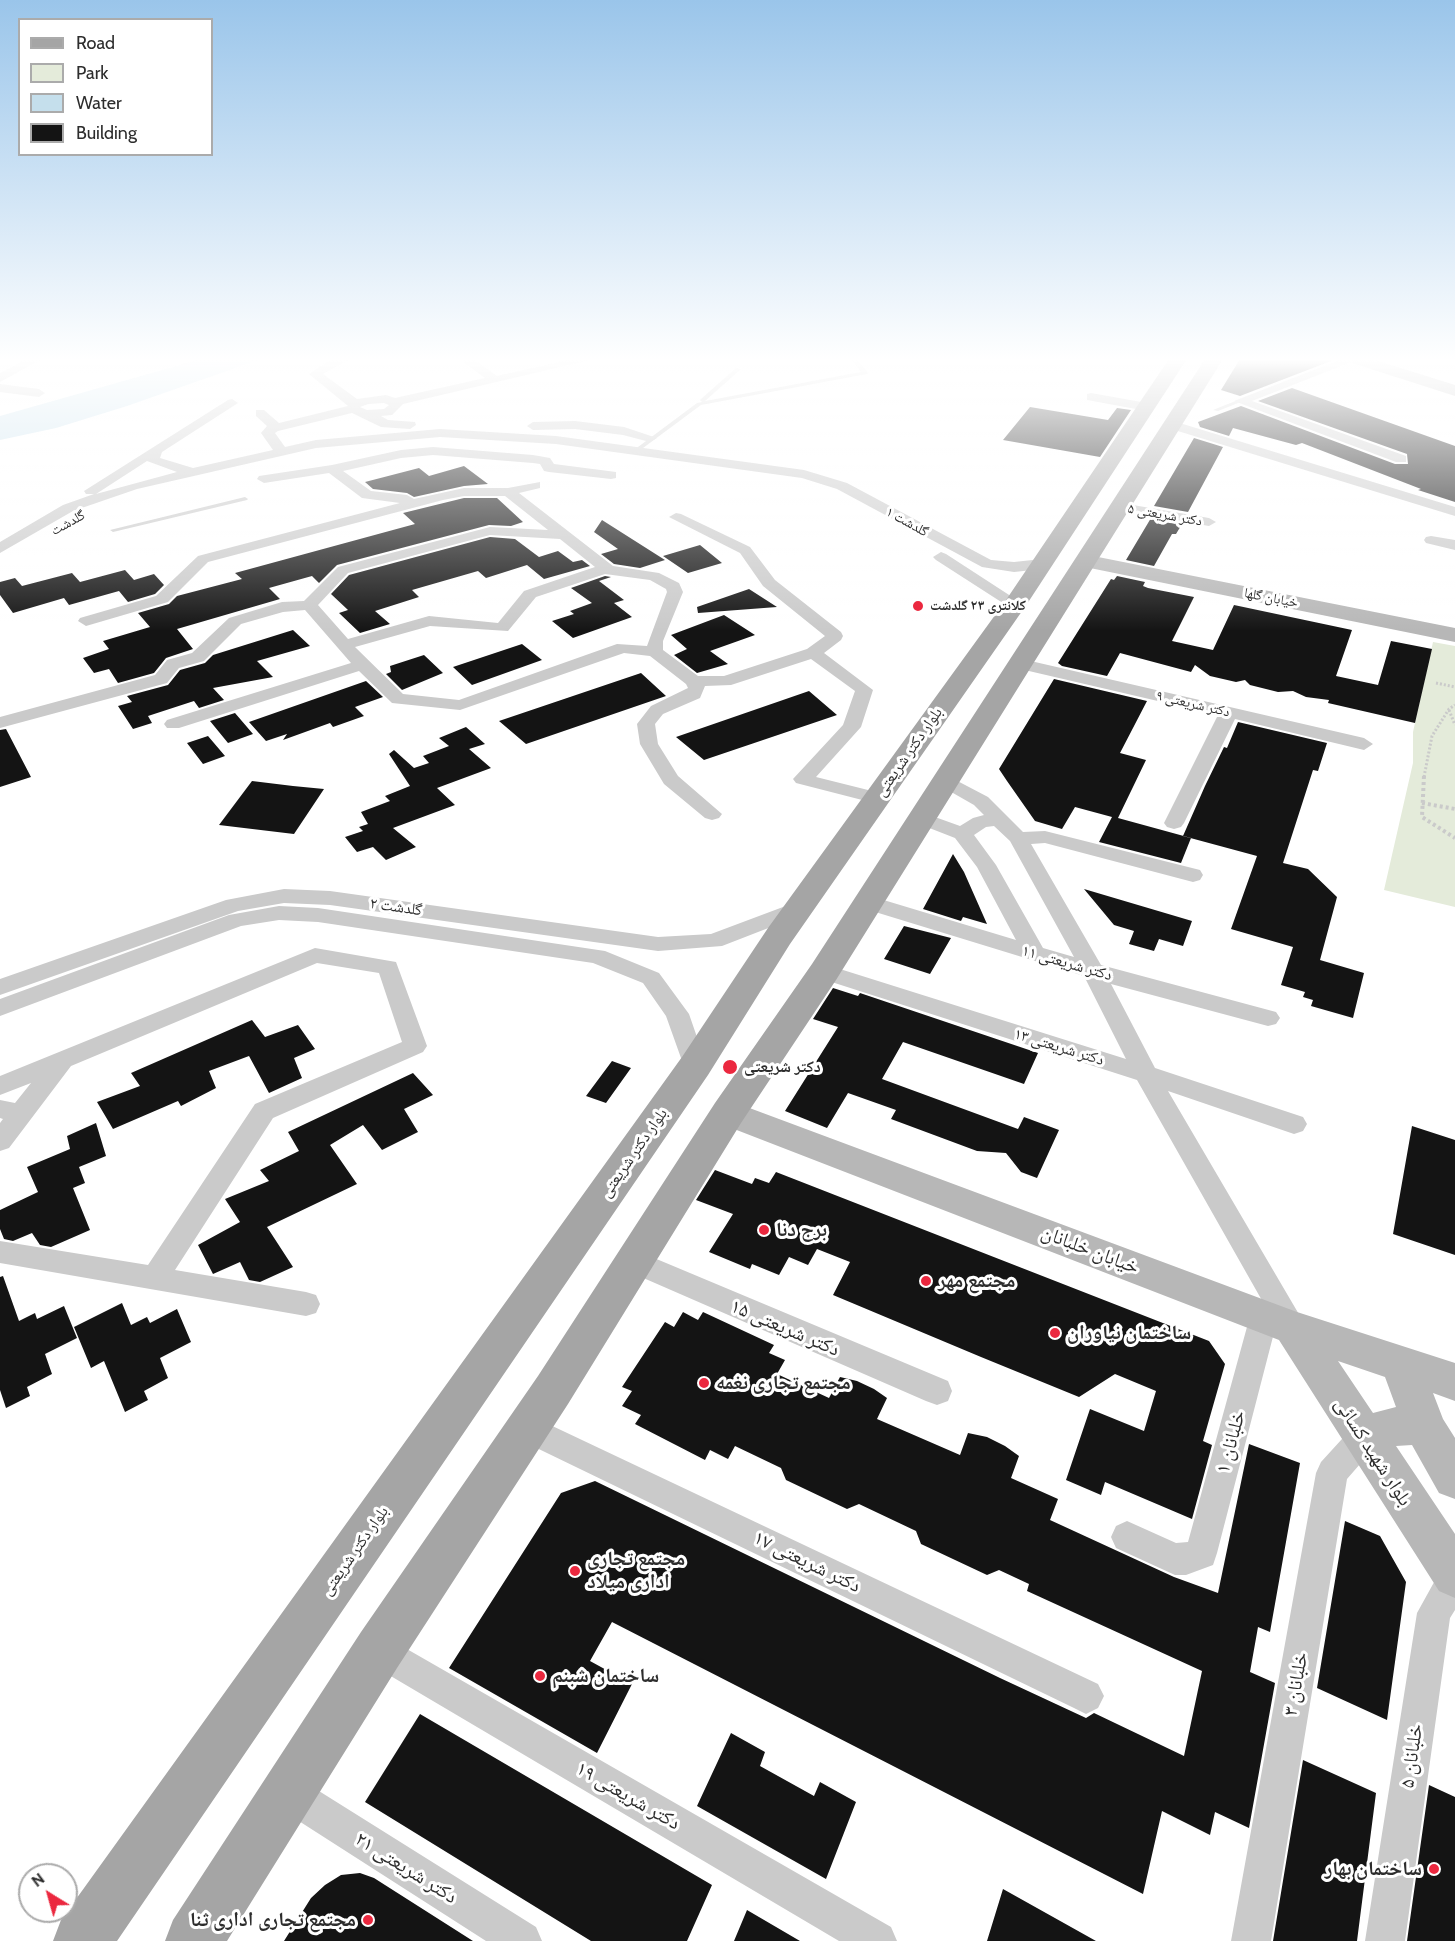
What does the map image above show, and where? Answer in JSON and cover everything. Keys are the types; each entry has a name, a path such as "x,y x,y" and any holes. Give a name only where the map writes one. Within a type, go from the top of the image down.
{"main road":[{"name":"بلوار دکتر شریعتی","path":"194,1941 290,1794 379,1650 635,1262 728,1113 824,972 963,750 1088,561 1112,500 1141,450"},
{"name":"بلوار دکتر شریعتی","path":"82,1941 695,1066 799,908 1042,564 1112,500"}],"street":[{"path":"68,508 156,450"},
{"path":"157,450 153,460 172,468 196,471"},
{"name":"گلدشت ۱","path":"137,490 196,471 290,450"},
{"name":"گلدشت ۱","path":"137,490 342,450"},
{"name":"گلدشت ۱","path":"571,450 783,470 820,478 842,486 987,564 1014,567 1042,564"},
{"name":"گلدشت ۱","path":"599,450 795,482 826,492 888,528 910,524"},
{"path":"1263,450 1455,512"},
{"path":"1375,450 1401,459"},
{"path":"264,479 332,470 401,454 433,451 533,459 545,461 549,468 611,475"},
{"path":"332,470 367,495 423,500"},
{"path":"86,621 162,599 203,559 423,500 464,492 508,492 535,485"},
{"name":"گلدشت","path":"0,548 68,508 137,490"},
{"name":"گلدشت","path":"0,564 83,513 137,490"},
{"path":"508,492 607,568 621,573 654,576 673,586 675,592 655,641 655,652"},
{"name":"۵ دکتر شریعتی","path":"1112,500 1209,522"},
{"path":"676,517 745,550 769,583 835,636 813,653 725,681 694,681"},
{"path":"0,723 161,679 173,664 198,657 235,621 282,607 309,605 343,570 490,531 564,535"},
{"path":"1431,540 1455,545"},
{"name":"گلدشت ۱","path":"931,552 1015,604"},
{"name":"خیابان گلها","path":"1088,561 1455,635"},
{"path":"345,645 429,621 502,628 530,594 607,568"},
{"path":"309,605 362,665 398,699 460,705 622,648 655,652 694,681 697,688 694,694 657,711 646,724 649,744 671,780 712,814"},
{"path":"813,653 864,690 852,727 803,779 877,798"},
{"name":"دکتر شریعتی ۹","path":"1022,664 1364,744"},
{"path":"173,724 362,665"},
{"path":"1174,823 1229,712"},
{"path":"946,780 981,801 1018,838 1093,971 1278,1322"},
{"path":"921,818 962,834 986,864 1035,954"},
{"path":"962,834 980,822 998,819"},
{"path":"1018,838 1045,837 1193,876"},
{"name":"گلدشت ۲","path":"0,987 234,905 284,896 330,898 658,944 714,941 799,908"},
{"name":"۱۱ دکتر شریعتی","path":"867,902 1093,971 1268,1018"},
{"name":"گلدشت ۲","path":"0,1008 237,920 279,913 318,915 597,956 651,978 676,1014 695,1066"},
{"path":"0,1086 315,956 388,967 415,1046 264,1110 155,1278"},
{"name":"۱۳ دکتر شریعتی","path":"824,972 1146,1074 1294,1124"},
{"path":"0,1141 10,1112 62,1060"},
{"name":"خیابان خلبانان","path":"728,1113 1278,1322 1455,1382"},
{"path":"0,1252 306,1304"},
{"name":"۱۵ دکتر شریعتی","path":"635,1262 936,1391"},
{"name":"بلوار شهید کسائی","path":"1278,1322 1363,1438 1455,1576"},
{"name":"۱ خلبانان","path":"1127,1537 1175,1558 1186,1559 1202,1552 1278,1322"},
{"path":"1400,1362 1426,1430 1455,1478"},
{"path":"1363,1438 1406,1424 1426,1430"},
{"name":"۱۷ دکتر شریعتی","path":"527,1428 1086,1696"},
{"name":"۳ خلبانان","path":"1251,1941 1332,1473 1363,1438"},
{"name":"۵ خلبانان","path":"1385,1941 1434,1613 1455,1576"},
{"name":"۱۹ دکتر شریعتی","path":"379,1650 877,1941"},
{"name":"۲۱ دکتر شریعتی","path":"290,1794 522,1941"}],"lane":[{"path":"632,455 638,450"},
{"path":"113,530 245,499"}],"path":[{"path":"1436,683 1455,687"},
{"path":"1455,705 1449,709 1432,736 1425,766 1422,803 1422,817 1455,838"},
{"path":"1449,709 1455,725"},
{"path":"1422,803 1455,809"}],"green space":[{"path":"1433,642 1455,646 1455,907 1384,890 1413,763 1413,732"}],"building":[{"path":"1058,450 1105,450 1100,457"},
{"path":"1187,450 1222,450 1188,512 1154,506"},
{"path":"1319,450 1357,450 1395,464 1408,464 1407,454 1395,450 1455,450 1455,502 1418,490 1421,489"},
{"path":"464,466 488,484 464,486 414,497 407,493 373,489 365,482 419,468 429,476"},
{"path":"464,498 497,498 523,522 511,526 489,525 337,565 319,583 312,576 269,588 280,599 177,629 193,649 166,658 154,673 118,683 109,669 94,673 83,658 109,649 103,641 150,627 138,613 169,604 177,596 242,579 235,573 415,524 403,513"},
{"path":"1151,518 1182,524 1176,534 1172,534 1154,566 1126,560"},
{"path":"602,520 665,560 640,568 614,564 601,554 618,549 594,532"},
{"path":"490,537 515,539 539,557 558,551 573,562 582,560 590,566 544,579 527,565 486,578 478,571 412,590 419,597 375,611 390,624 360,633 339,613 348,610 331,594 349,575"},
{"path":"700,545 722,563 688,573 663,556"},
{"path":"125,570 134,580 154,574 164,585 155,594 128,602 119,591 69,605 64,598 13,613 0,595 0,582 15,578 22,586 72,573 80,582"},
{"path":"605,576 611,577 599,581 624,600 614,603 632,617 573,638 552,621 574,614 570,611 592,603 571,588"},
{"path":"1117,576 1145,582 1143,586 1148,588 1194,597 1172,641 1213,650 1234,605 1352,630 1336,676 1378,685 1391,641 1432,649 1415,723 1328,703 1329,700 1306,697 1293,691 1278,692 1250,685 1245,680 1236,682 1210,676 1195,665 1191,672 1120,653 1107,676 1062,666 1058,663 1111,579 1114,580"},
{"path":"749,589 777,607 698,613 697,607"},
{"path":"724,615 755,635 710,651 728,664 697,673 674,655 687,649 671,635"},
{"path":"293,630 310,646 257,661 273,677 213,688 224,700 199,708 194,701 148,716 152,723 133,729 118,706 132,702 127,696 168,685 180,670 205,663 213,655"},
{"path":"522,644 542,660 472,685 453,667"},
{"path":"424,655 443,673 402,690 386,674 391,672 390,666"},
{"path":"641,673 666,696 526,744 499,721"},
{"path":"1054,679 1147,701 1120,753 1146,760 1118,818 1191,838 1181,863 1099,842 1112,817 1075,807 1062,829 1035,821 1007,781 999,769"},
{"path":"366,681 383,697 355,707 364,716 333,727 330,723 283,740 287,734 266,741 249,722"},
{"path":"809,691 837,715 704,760 676,737"},
{"path":"235,713 253,734 228,743 210,721"},
{"path":"1238,722 1327,743 1318,771 1313,770 1283,863 1308,869 1337,897 1320,960 1364,973 1353,1018 1311,1006 1313,1000 1303,997 1305,992 1281,985 1293,947 1231,929 1257,856 1183,836 1205,786 1224,747 1227,748"},
{"path":"466,727 485,744 469,749 491,768 437,788 455,805 393,828 416,847 386,860 373,847 357,852 345,837 363,831 359,827 368,824 361,812 390,801 385,796 410,786 389,754 394,750 414,768 429,763 423,756 449,746 439,738"},
{"path":"6,729 31,777 0,787 0,730"},
{"path":"208,736 225,756 203,764 187,743"},
{"path":"252,781 324,789 294,834 219,825"},
{"path":"953,854 964,872 987,924 963,917 961,921 923,909"},
{"path":"1084,889 1192,921 1183,946 1159,939 1154,951 1129,944 1134,931 1114,925"},
{"path":"904,926 951,938 930,974 884,959"},
{"path":"833,988 858,996 860,993 1038,1053 1024,1084 903,1042 882,1079 1018,1129 1024,1117 1059,1130 1037,1178 1021,1172 1006,1153 977,1151 891,1119 896,1110 848,1093 827,1128 785,1111 838,1027 813,1019"},
{"path":"252,1020 265,1037 298,1025 315,1049 294,1058 302,1078 269,1093 249,1056 209,1071 216,1088 181,1106 178,1101 113,1129 97,1102 140,1086 131,1073"},
{"path":"612,1061 631,1068 606,1103 586,1096"},
{"path":"413,1073 433,1095 404,1109 418,1132 382,1150 363,1125 330,1145 357,1184 267,1227 293,1267 260,1282 249,1280 240,1262 213,1274 198,1245 240,1222 225,1199 269,1181 260,1170 299,1151 288,1132"},
{"path":"96,1123 106,1156 79,1167 85,1183 73,1188 90,1230 51,1247 40,1245 32,1233 13,1241 4,1239 0,1229 0,1210 38,1192 27,1167 70,1149 67,1136"},
{"path":"1412,1126 1455,1140 1455,1255 1393,1234"},
{"path":"715,1170 752,1184 755,1178 769,1183 776,1172 1209,1341 1225,1364 1203,1441 1212,1445 1192,1519 1105,1482 1101,1495 1066,1480 1090,1409 1144,1431 1156,1391 1115,1374 1079,1397 981,1357 833,1295 850,1262 817,1249 808,1265 789,1257 779,1275 752,1264 750,1269 709,1252 733,1214 696,1200"},
{"path":"3,1276 19,1321 35,1313 37,1319 64,1306 77,1338 45,1354 52,1374 27,1387 30,1396 6,1408 0,1390 0,1277"},
{"path":"122,1303 131,1325 147,1317 150,1323 177,1309 191,1342 160,1358 168,1378 144,1391 148,1400 125,1412 104,1361 91,1368 74,1327"},
{"path":"683,1312 698,1320 703,1312 774,1345 769,1353 785,1360 777,1374 829,1398 840,1377 857,1381 874,1389 887,1398 877,1419 960,1455 968,1433 987,1437 1005,1446 1019,1456 1011,1478 1058,1499 1050,1520 1174,1577 1218,1593 1249,1444 1300,1463 1270,1632 1258,1627 1250,1672 1275,1683 1249,1828 1215,1812 1210,1835 1162,1811 1143,1894 612,1622 590,1661 632,1684 597,1753 449,1668 561,1493 595,1481 1000,1678 1086,1718 1094,1713 1184,1756 1202,1671 1027,1591 1029,1584 999,1570 987,1575 921,1544 916,1531 859,1504 847,1509 786,1480 781,1468 735,1446 728,1459 710,1450 705,1460 635,1424 641,1415 622,1406 632,1391 622,1387 665,1322 674,1327"},
{"path":"1345,1521 1380,1536 1406,1582 1387,1720 1317,1688"},
{"path":"420,1714 712,1885 687,1941 591,1941 365,1802"},
{"path":"731,1733 765,1752 760,1766 814,1796 820,1782 856,1802 826,1879 697,1806"},
{"path":"1303,1760 1376,1793 1357,1941 1273,1941"},
{"name":"ساختمان بهار","path":"1429,1785 1455,1797 1455,1941 1407,1941"},
{"name":"مجتمع تجاری اداری ثنا","path":"360,1873 374,1878 473,1941 284,1941 311,1898 325,1885 341,1875"},
{"path":"1003,1889 1096,1941 987,1941"},
{"path":"747,1910 800,1941 734,1941"}],"place":[{"name":"کلانتری ۲۳ گلدشت","path":"918,606"},
{"name":"دکتر شریعتی","path":"730,1067"},
{"name":"برج دنا","path":"764,1230"},
{"name":"مجتمع مهر","path":"926,1281"},
{"name":"ساختمان نیاوران","path":"1055,1333"},
{"name":"مجتمع تجاری نغمه","path":"704,1383"},
{"name":"مجتمع تجاری اداری میلاد","path":"575,1571"},
{"name":"ساختمان شبنم","path":"540,1676"},
{"name":"ساختمان بهار","path":"1434,1869"},
{"name":"مجتمع تجاری اداری ثنا","path":"368,1920"}]}
